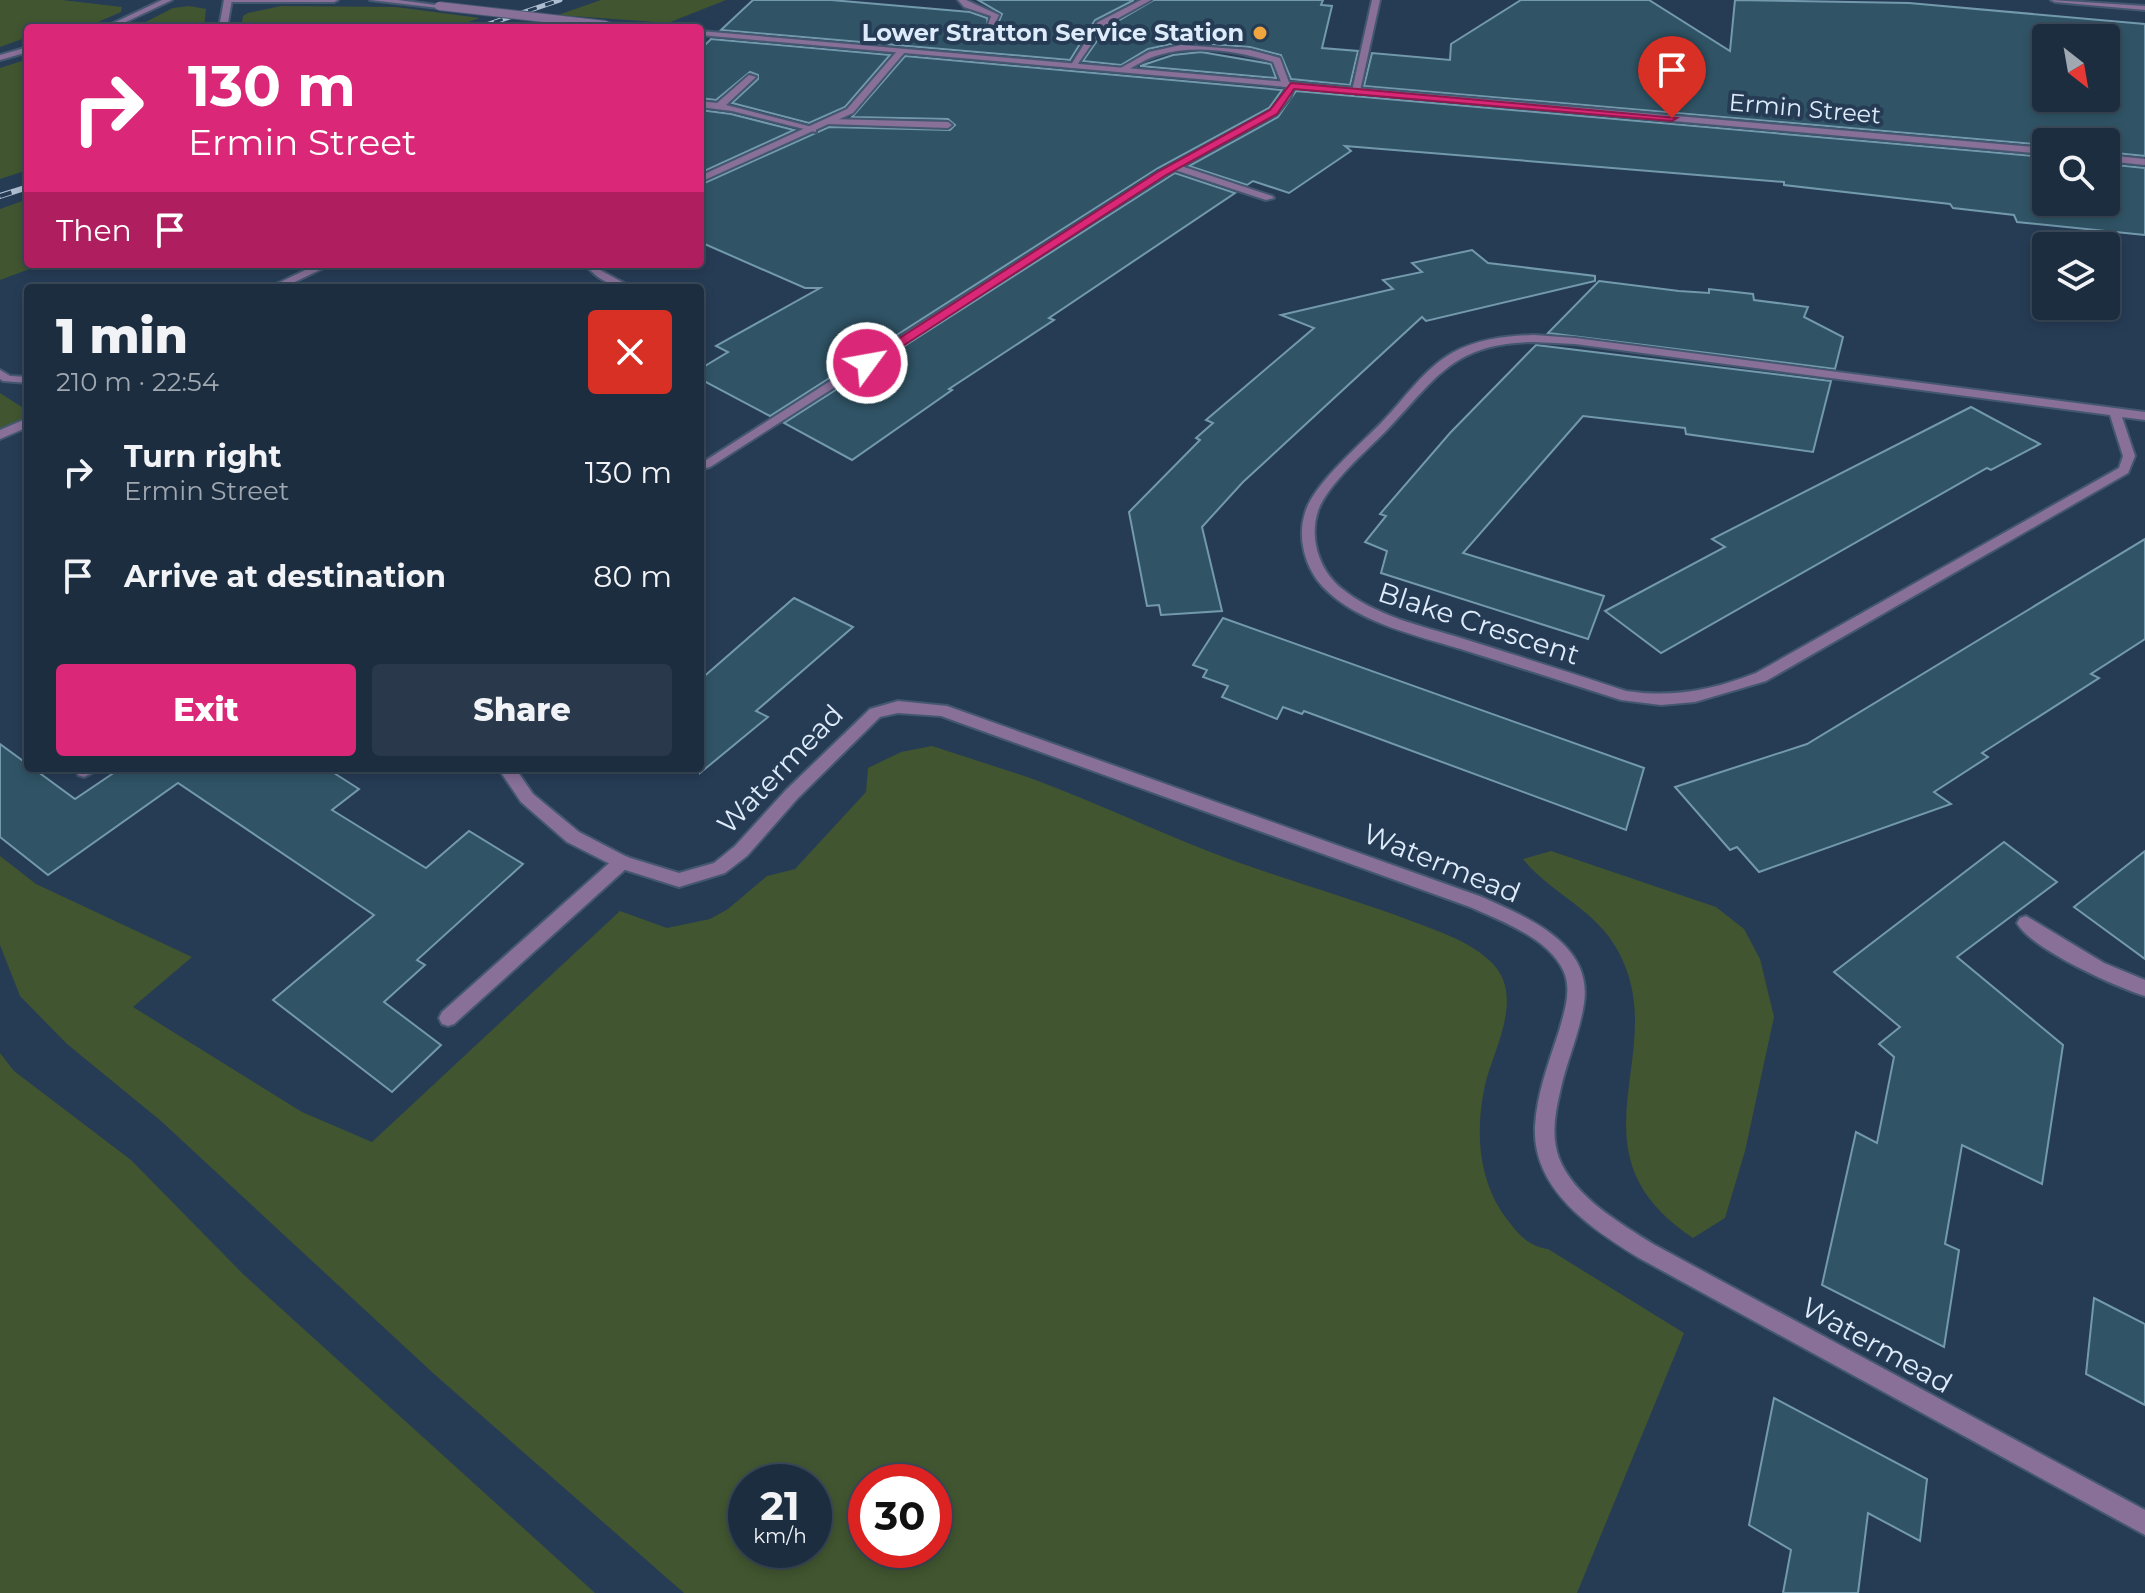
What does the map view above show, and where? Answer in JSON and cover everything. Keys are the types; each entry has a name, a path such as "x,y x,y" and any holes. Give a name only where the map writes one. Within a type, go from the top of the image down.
{"street":[{"path":"116,24 168,0"},
{"path":"224,24 230,0 334,0"},
{"path":"374,0 597,24"},
{"path":"962,0 967,5 995,15 991,23"},
{"path":"1072,66 1101,24 1147,0"},
{"path":"1356,91 1376,0"},
{"path":"2055,0 2145,8"},
{"name":"Ermin Street","path":"704,33 2032,150"},
{"path":"706,464 1175,167 1274,112 1286,98 1288,85 1277,60 1250,52 1181,47 1152,54 1121,70"},
{"path":"0,58 24,50"},
{"path":"704,177 850,111 901,52"},
{"path":"719,106 752,77"},
{"path":"704,104 813,130"},
{"path":"830,122 948,125"},
{"path":"2120,159 2145,162"},
{"path":"1175,167 1269,198"},
{"path":"282,284 318,268"},
{"path":"593,268 620,284"},
{"name":"Blake Crescent","path":"2115,412 2129,456 2124,470 1761,677 1712,694 1652,702 1390,621 1357,607 1334,591 1320,577 1310,557 1309,521 1313,507 1367,444 1451,358 1483,344 1508,338 1575,341 2115,412 2145,416"},
{"path":"0,373 7,379 24,380"},
{"path":"0,435 24,424"},
{"name":"Watermead","path":"509,772 527,798 573,837 622,862 679,880 719,868 741,851 792,794 875,713 898,707 915,707 966,716 1476,902 1533,930 1555,947 1569,964 1578,988 1549,1100 1545,1142 1555,1169 1574,1196 1607,1226 1646,1251 2145,1523"},
{"path":"448,1018 622,862"},
{"path":"2026,923 2082,962 2113,978 2145,988"}],"green space":[{"path":"0,0 62,0 122,7 121,12 98,22 24,24 24,38 0,47"},
{"path":"601,0 726,0 668,23 558,15"},
{"path":"189,6 206,9 204,24 142,24 173,8"},
{"path":"281,6 396,7 480,18 463,24 242,24 243,16"},
{"path":"24,60 24,171 0,179 0,68"},
{"path":"24,200 24,268 32,268 0,280 0,209"},
{"path":"0,393 24,408 24,419 0,430"},
{"path":"932,746 1041,782 1237,862 1444,933 1489,960 1500,974 1506,989 1507,1004 1505,1021 1485,1085 1480,1120 1484,1171 1497,1203 1515,1229 1529,1242 1548,1249 1684,1333 1577,1593 684,1593 433,1373 161,1121 67,1044 20,996 0,945 0,856 36,884 192,957 133,1007 302,1112 372,1142 620,911 667,928 710,919 728,909 767,876 795,869 866,792 868,768 901,752"},
{"path":"1551,851 1716,907 1744,929 1760,959 1774,1017 1745,1151 1725,1218 1693,1238 1654,1205 1634,1171 1626,1136 1635,1027 1632,989 1609,936 1523,859"},
{"path":"0,1053 14,1071 131,1160 242,1273 595,1593 0,1593"}],"building":[{"path":"753,0 831,0 970,12 987,18 988,28 997,26 1002,14 978,0 1134,0 1095,20 1070,60 721,30"},
{"path":"1154,0 1323,0 1321,5 1332,6 1322,48 1358,51 1350,85 1291,79 1281,55 1250,47 1180,42 1148,49 1121,65 1083,61 1106,28"},
{"path":"1521,0 1649,0 1730,51 1735,0 1909,3 2145,24 2145,156 2120,153 2120,128 2032,128 2032,144 1364,86 1372,53 1450,60 1451,44"},
{"path":"711,39 890,55 845,107 809,123 732,103 758,79 758,75 750,72 716,100 704,98 704,46"},
{"path":"1201,52 1271,64 1276,78 1140,66 1173,55"},
{"path":"905,56 1282,90 1269,108 1158,168 770,416 704,381 704,367 728,352 716,346 820,288 805,288 704,244 704,183 829,127 950,130 955,125 948,119 852,117"},
{"path":"1296,91 2032,156 2032,216 2120,216 2120,165 2145,168 2145,235 2017,222 2014,215 1953,208 1950,204 1784,185 1784,182 1345,146 1351,151 1289,193 1253,181 1247,185 1189,166 1278,117"},
{"path":"704,111 794,130 704,171"},
{"path":"1175,173 1235,193 1049,318 1054,320 949,389 952,390 852,460 784,423"},
{"path":"1472,250 1488,263 1595,276 1595,281 1426,321 1422,317 1243,482 1202,527 1222,611 1161,615 1159,605 1147,606 1129,512 1200,440 1196,438 1213,423 1206,420 1314,328 1281,315 1393,289 1383,280 1422,272 1412,263"},
{"path":"1599,281 1679,291 1709,293 1709,289 1753,294 1754,300 1808,307 1804,317 1843,337 1835,369 1548,333"},
{"path":"1536,345 1831,381 1813,452 1686,434 1685,428 1583,416 1463,553 1604,596 1588,639 1381,573 1387,551 1365,542 1386,516 1380,514 1450,433"},
{"path":"1971,407 2040,444 1991,470 1987,468 1661,653 1605,611 1725,547 1712,539"},
{"path":"2145,539 2145,639 2091,674 2099,678 1982,753 1988,757 1934,792 1951,804 1759,872 1737,847 1730,850 1675,787 1807,744"},
{"path":"794,598 853,627 756,711 768,717 704,770 704,677"},
{"path":"1223,618 1644,768 1626,830 1304,711 1302,714 1283,707 1277,719 1222,697 1228,686 1203,677 1207,670 1193,665"},
{"path":"0,744 24,762 24,772 38,772 75,799 115,772 332,772 359,789 332,810 426,868 469,831 523,864 417,960 425,965 384,1002 441,1045 392,1092 273,1000 374,915 178,783 48,875 0,837"},
{"path":"2004,842 2057,882 1957,957 2063,1045 2042,1184 1962,1145 1945,1244 1959,1250 1944,1347 1822,1285 1856,1132 1877,1143 1894,1057 1879,1044 1900,1027 1834,972"},
{"path":"2145,851 2145,959 2074,907"},
{"path":"2094,1298 2145,1324 2145,1405 2086,1374"},
{"path":"1774,1398 1927,1479 1920,1541 1868,1513 1858,1593 1783,1593 1791,1550 1749,1525"}],"railway":[{"path":"489,24 560,0"},
{"path":"0,196 24,188"}],"place":[{"name":"Lower Stratton Service Station","path":"1260,33"}],"route":[{"path":"867,363 1163,173 1274,112 1286,98 1291,85 1672,118"}]}
